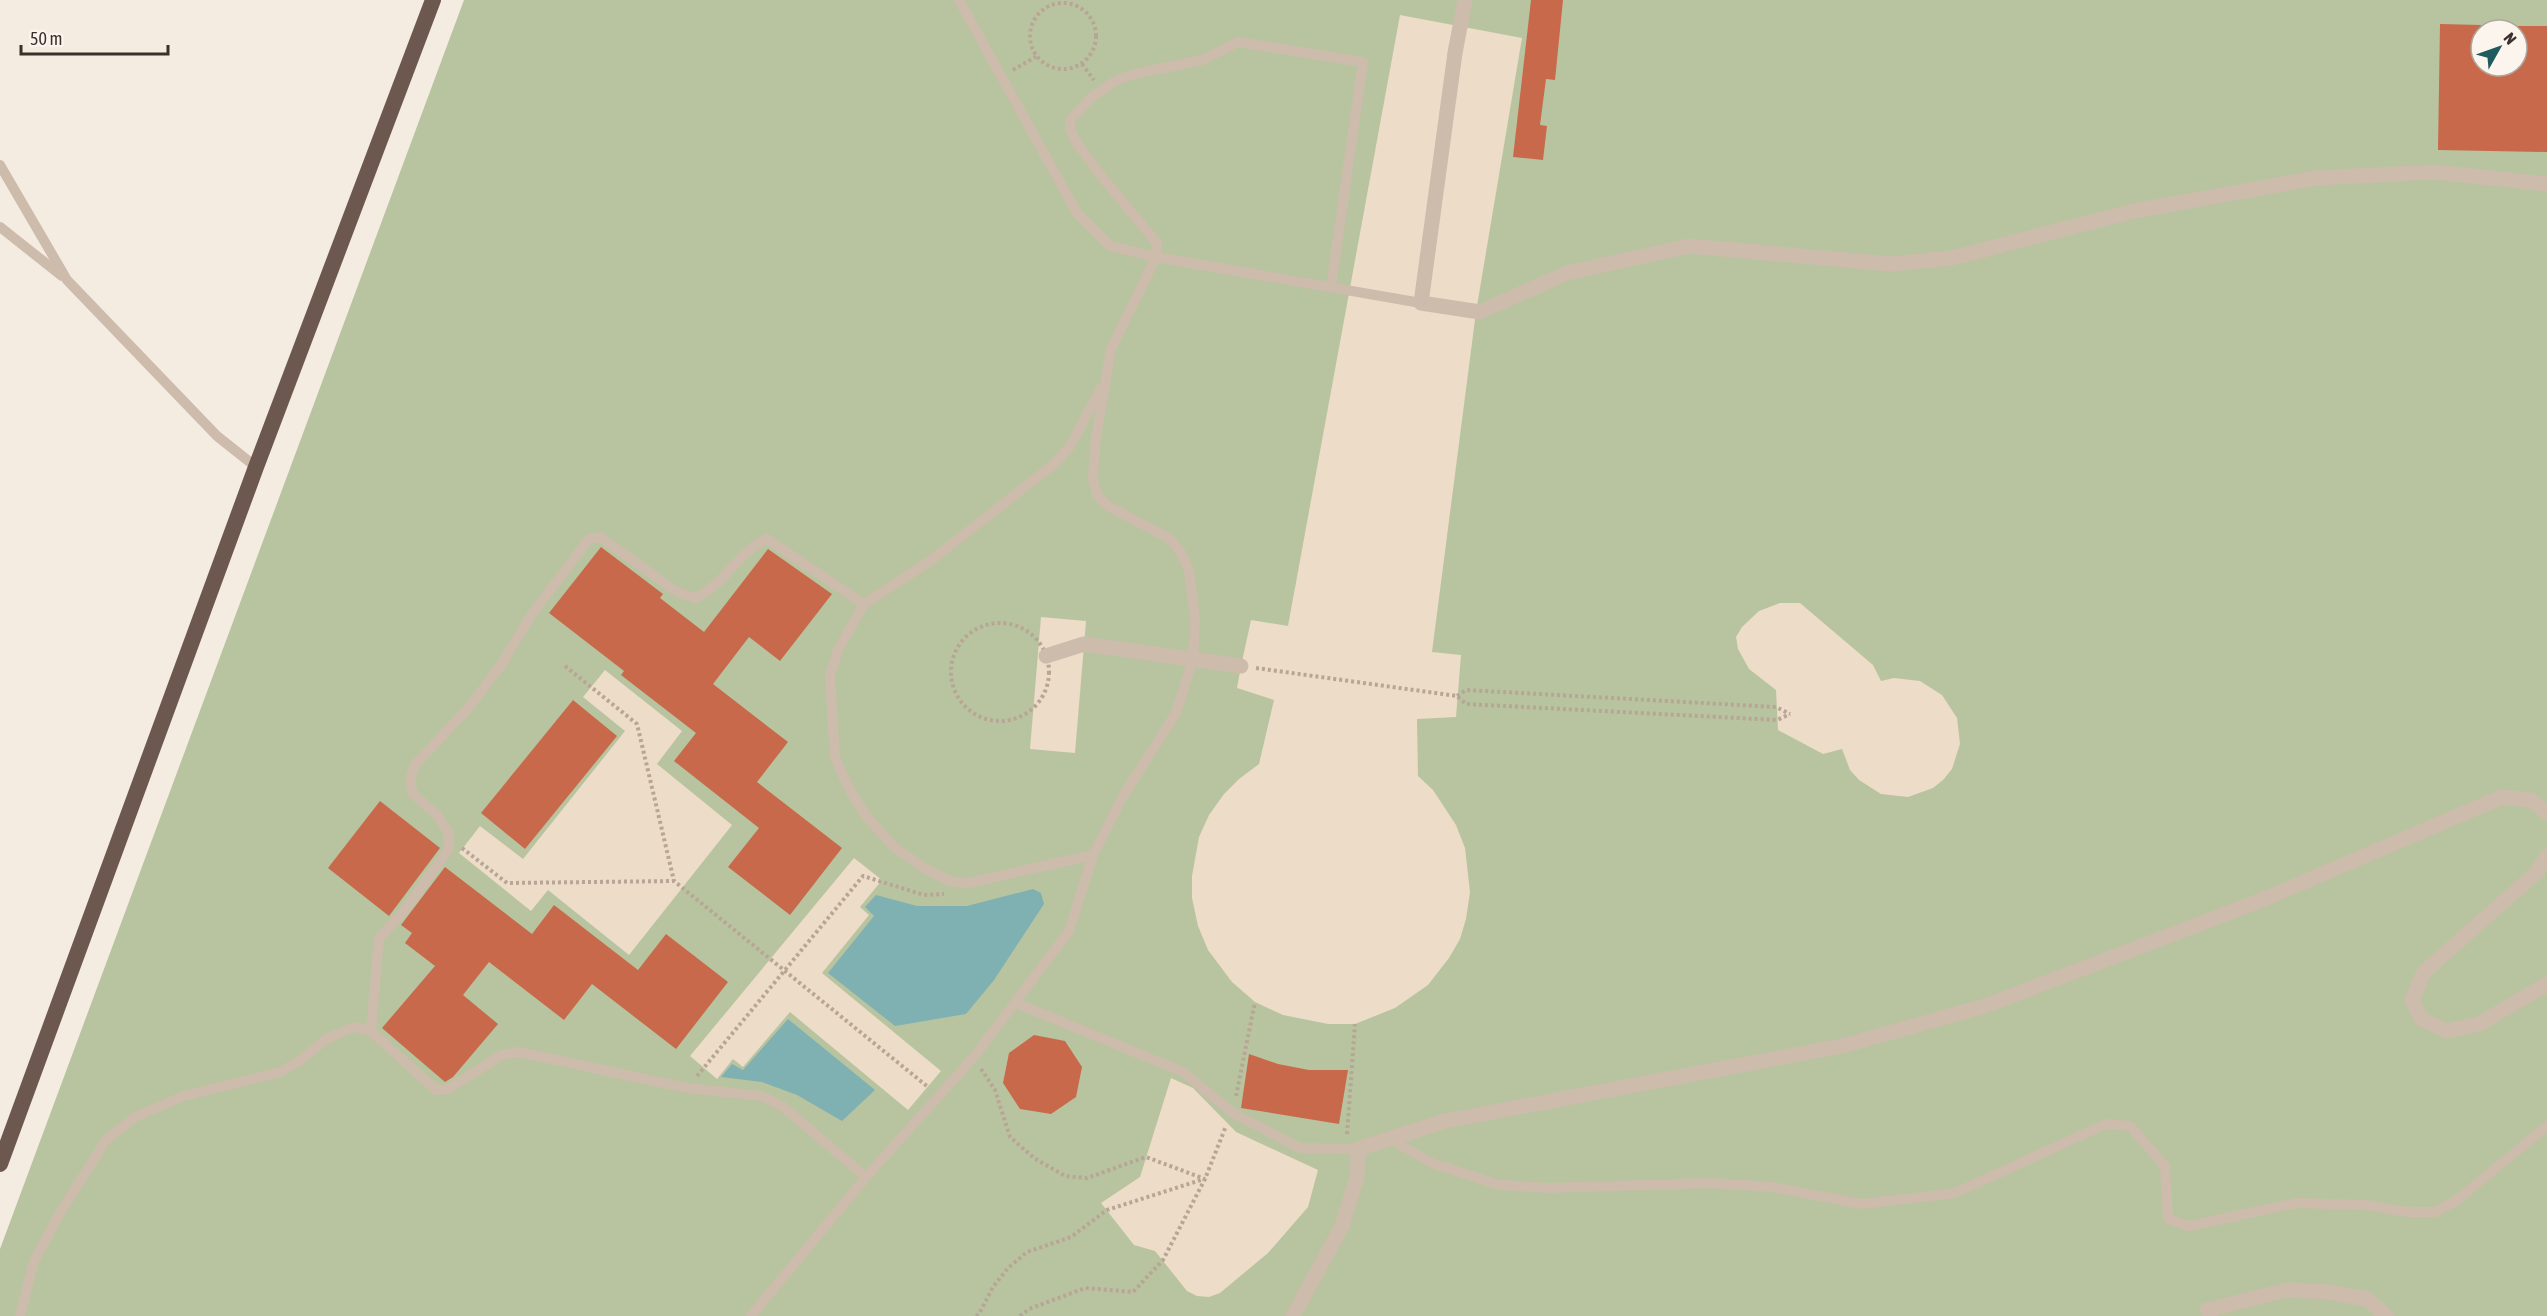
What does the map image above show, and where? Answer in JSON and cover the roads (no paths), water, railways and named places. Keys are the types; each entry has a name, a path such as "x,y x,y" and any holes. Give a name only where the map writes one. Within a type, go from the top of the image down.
{"highway":[{"path":"0,1164 256,467 433,0"}],"street":[{"path":"1466,0 1455,53 1421,303 1480,312 1567,273 1689,246 1891,264 1952,258 2134,211 2316,178 2434,172 2547,184"},
{"path":"1046,656 1084,644 1241,666"},
{"path":"1293,1316 1342,1226 1357,1177 1352,1149 1445,1121 1842,1046 1985,1006 2262,900 2502,797 2531,800 2547,813"},
{"path":"2547,856 2536,873 2424,972 2412,1000 2421,1019 2447,1031 2479,1024 2547,984"},
{"path":"2210,1316 2207,1310 2286,1290 2328,1292 2367,1299 2386,1316"}],"lane":[{"path":"959,0 1077,213 1110,246 1156,257 1421,303"},
{"path":"751,1316 866,1177 973,1058 1069,931 1093,855 1123,796 1176,713 1192,659 1195,620 1189,570 1180,551 1169,538 1106,505 1097,494 1093,479 1095,436 1111,349 1156,257 1157,243 1102,177 1074,139 1070,128 1071,119 1092,97 1117,80 1134,74 1202,60 1238,42 1362,62 1331,287"},
{"path":"0,165 67,280"},
{"path":"0,227 67,280 217,436 256,467"},
{"path":"1093,855 968,884 950,881 924,868 894,847 866,816 851,792 835,758 830,675 838,650 864,604 930,561 1053,465 1069,448 1105,380"},
{"path":"371,1032 379,938 404,911 449,849 448,832 437,815 413,794 410,780 415,765 470,706 501,664 532,614 589,539 600,537 677,592 695,597 710,591 755,544 767,539 864,604"},
{"path":"1016,1003 1183,1072 1233,1113 1300,1148 1352,1149"},
{"path":"21,1316 34,1261 60,1213 106,1140 135,1117 184,1096 280,1071 301,1060 326,1039 354,1027 371,1032 436,1090 448,1089 502,1055 519,1052 687,1088 761,1096 782,1106 866,1177"},
{"path":"1390,1139 1434,1164 1500,1185 1549,1188 1711,1183 1772,1186 1862,1204 1955,1193 2106,1124 2130,1126 2165,1166 2168,1219 2189,1226 2296,1203 2366,1205 2408,1212 2435,1212 2457,1200 2547,1126"}],"water":[{"path":"1033,889 1041,893 1044,904 994,980 966,1014 895,1026 828,973 874,916 865,907 876,895 917,906 967,906"},
{"path":"788,1019 875,1090 842,1121 797,1095 762,1082 721,1077 732,1064 743,1070"}]}
